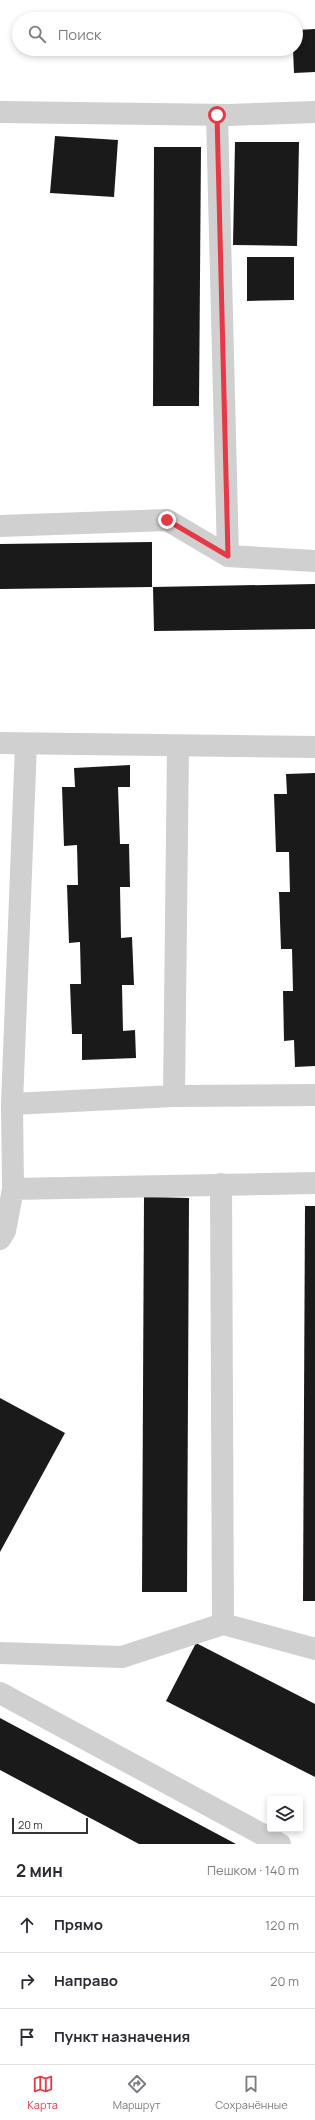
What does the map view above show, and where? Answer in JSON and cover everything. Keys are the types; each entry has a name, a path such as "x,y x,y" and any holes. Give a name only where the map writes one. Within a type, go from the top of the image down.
{"street":[{"path":"0,112 217,115 315,112"},
{"path":"217,115 228,556"},
{"path":"0,526 167,520 228,556 315,561"},
{"path":"0,743 315,747"},
{"path":"0,1239 5,1231 13,1189 12,1104 26,744"},
{"path":"174,1096 178,746"},
{"path":"12,1104 174,1096 315,1095"},
{"path":"13,1189 315,1183"},
{"path":"221,1184 223,1624"},
{"path":"0,1653 122,1657 223,1624 315,1649"},
{"path":"0,1693 280,1844"}],"building":[{"path":"315,29 315,72 294,73 293,56 303,56 303,30"},
{"path":"55,136 118,140 114,197 50,193"},
{"path":"235,142 299,142 297,246 233,245"},
{"path":"154,147 201,147 199,406 153,406"},
{"path":"247,257 294,257 294,300 247,301"},
{"path":"152,542 152,587 0,589 0,544"},
{"path":"315,584 315,629 154,631 153,587"},
{"path":"130,765 130,787 118,787 120,844 129,844 130,887 120,887 121,938 132,937 134,985 122,985 123,1031 135,1030 136,1058 82,1060 82,1034 72,1034 70,984 81,984 80,942 69,943 67,885 78,885 77,845 64,846 62,787 75,787 74,768"},
{"path":"315,773 315,1066 295,1067 294,1040 284,1041 283,991 293,991 292,949 281,949 279,892 290,892 289,852 276,852 274,794 287,794 286,774"},
{"path":"144,1197 189,1198 187,1592 142,1592"},
{"path":"305,1206 315,1206 315,1601 303,1601"},
{"path":"0,1398 65,1433 0,1552"},
{"path":"196,1643 315,1704 315,1777 166,1701"},
{"path":"0,1718 236,1844 139,1844 0,1770"}],"route":[{"path":"167,520 228,556 217,115"}]}
